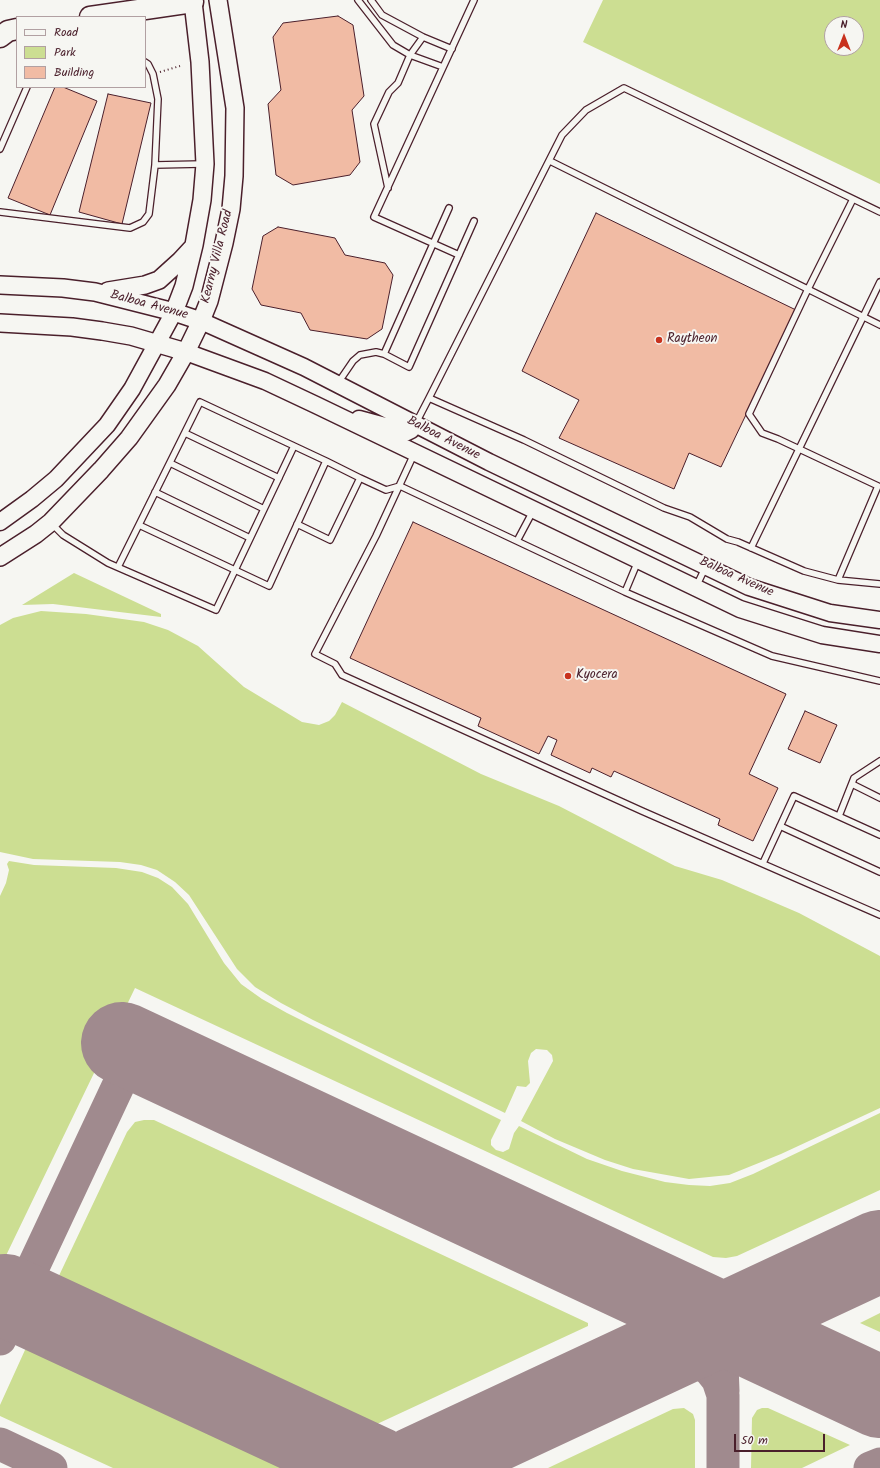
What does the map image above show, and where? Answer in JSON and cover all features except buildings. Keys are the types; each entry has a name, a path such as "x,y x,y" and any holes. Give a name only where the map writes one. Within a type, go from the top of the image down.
{"highway":[{"path":"96,16 194,1"},
{"path":"0,37 8,31 16,29"}],"main road":[{"name":"Kearny Villa Road","path":"0,557 36,534 51,522 83,490 129,438 167,385 186,352 209,301 230,216 235,161 235,108 218,0"},
{"name":"Kearny Villa Road","path":"0,522 32,499 56,479 107,425 132,389 158,343 174,312 184,286 194,245 202,200 205,164 200,62 194,1"},
{"path":"95,292 145,285 158,280 180,261 194,245"},
{"name":"Balboa Avenue","path":"0,285 63,288 95,292 174,312 201,321 338,383 415,425 748,587 830,613 880,620"},
{"name":"Balboa Avenue","path":"0,323 72,327 131,336 186,352 265,381 334,413 740,609 822,635 880,644"},
{"path":"334,413 388,425 407,432 415,425"}],"lane":[{"path":"358,0 393,45 410,55 443,67"},
{"path":"371,0 382,15 423,37 452,49"},
{"path":"459,255 374,217 474,0"},
{"path":"388,188 374,124 389,92 398,83 410,55 423,37"},
{"path":"0,212 130,228 143,222 149,214 155,165 158,99 153,74 146,63"},
{"path":"0,149 27,88"},
{"path":"415,425 562,135 586,110 624,88 880,212"},
{"path":"550,161 880,325"},
{"path":"155,165 205,164"},
{"path":"838,580 879,485 762,433 749,414 808,289 853,199"},
{"path":"384,354 449,208"},
{"path":"338,383 353,361 360,355 376,352 384,354 409,367 474,221"},
{"path":"751,548 798,448 880,282"},
{"path":"429,398 524,440 664,508 690,517 727,539 804,571 838,580 880,584"},
{"path":"118,567 200,402 386,490 400,486 625,592 772,656 880,681"},
{"path":"185,433 279,478"},
{"path":"51,522 62,535 118,567 216,610 294,446"},
{"path":"415,453 400,486 315,654 335,664 342,675 642,811 764,863 880,915"},
{"path":"139,525 269,586 326,461"},
{"path":"170,463 264,509"},
{"path":"297,524 330,540 360,478"},
{"path":"156,492 250,538"},
{"path":"517,541 534,510"},
{"path":"625,592 639,559"},
{"path":"696,587 706,566"},
{"path":"839,816 854,778 880,761"},
{"path":"852,784 880,798"},
{"path":"764,863 794,796 880,835"},
{"path":"780,826 880,872"}],"path":[{"path":"153,74 180,66"}],"green space":[{"path":"603,0 880,0 880,184 583,42"},
{"path":"74,573 161,614 161,617 53,604 22,605"},
{"path":"41,611 86,614 144,622 168,630 198,646 244,687 302,722 319,725 329,721 335,715 342,702 481,774 559,806 675,866 722,880 799,913 880,956 880,1108 781,1154 729,1175 689,1179 633,1169 605,1160 555,1139 521,1121 553,1061 552,1055 547,1050 536,1049 531,1053 528,1061 530,1083 526,1087 517,1086 505,1113 313,1020 255,987 237,969 189,895 175,882 157,870 141,865 120,862 33,859 0,852 0,625 13,618"},
{"path":"9,861 34,865 116,868 142,872 158,878 172,887 188,904 224,963 241,984 262,999 287,1013 501,1120 491,1140 491,1145 496,1150 503,1152 509,1149 514,1133 519,1126 587,1159 622,1171 665,1182 710,1186 730,1183 753,1174 880,1113 880,1190 737,1256 726,1258 713,1257 135,988 0,1268 0,896 6,883 9,870 7,864"},
{"path":"154,1120 588,1323 588,1326 377,1424 363,1425 62,1288 56,1282 127,1132 135,1122"},
{"path":"880,1313 880,1332 860,1323"},
{"path":"33,1344 281,1454 291,1459 293,1463 292,1466 290,1468 113,1468 0,1416 0,1405 25,1350 29,1345"},
{"path":"684,1408 693,1414 695,1420 695,1468 548,1468 673,1409"},
{"path":"768,1408 850,1445 802,1468 751,1468 752,1418 757,1410"}],"taxiway":[{"path":"40,1311 32,1303 27,1293 27,1280 135,1050"},
{"path":"665,1297 690,1311 709,1331 717,1346 722,1365 723,1391"},
{"path":"0,1339 11,1314 25,1310 40,1311"},
{"path":"655,1356 679,1354 695,1359 710,1370 718,1380 723,1395 723,1468"},
{"path":"869,1392 880,1401"},
{"path":"0,1444 51,1468"},
{"path":"870,1468 880,1464"}],"runway":[{"path":"122,1043 880,1397"},
{"path":"415,1468 880,1251"},
{"path":"5,1295 377,1468"}],"place":[{"name":"Raytheon","path":"659,340"},
{"name":"Kyocera","path":"568,676"}]}
